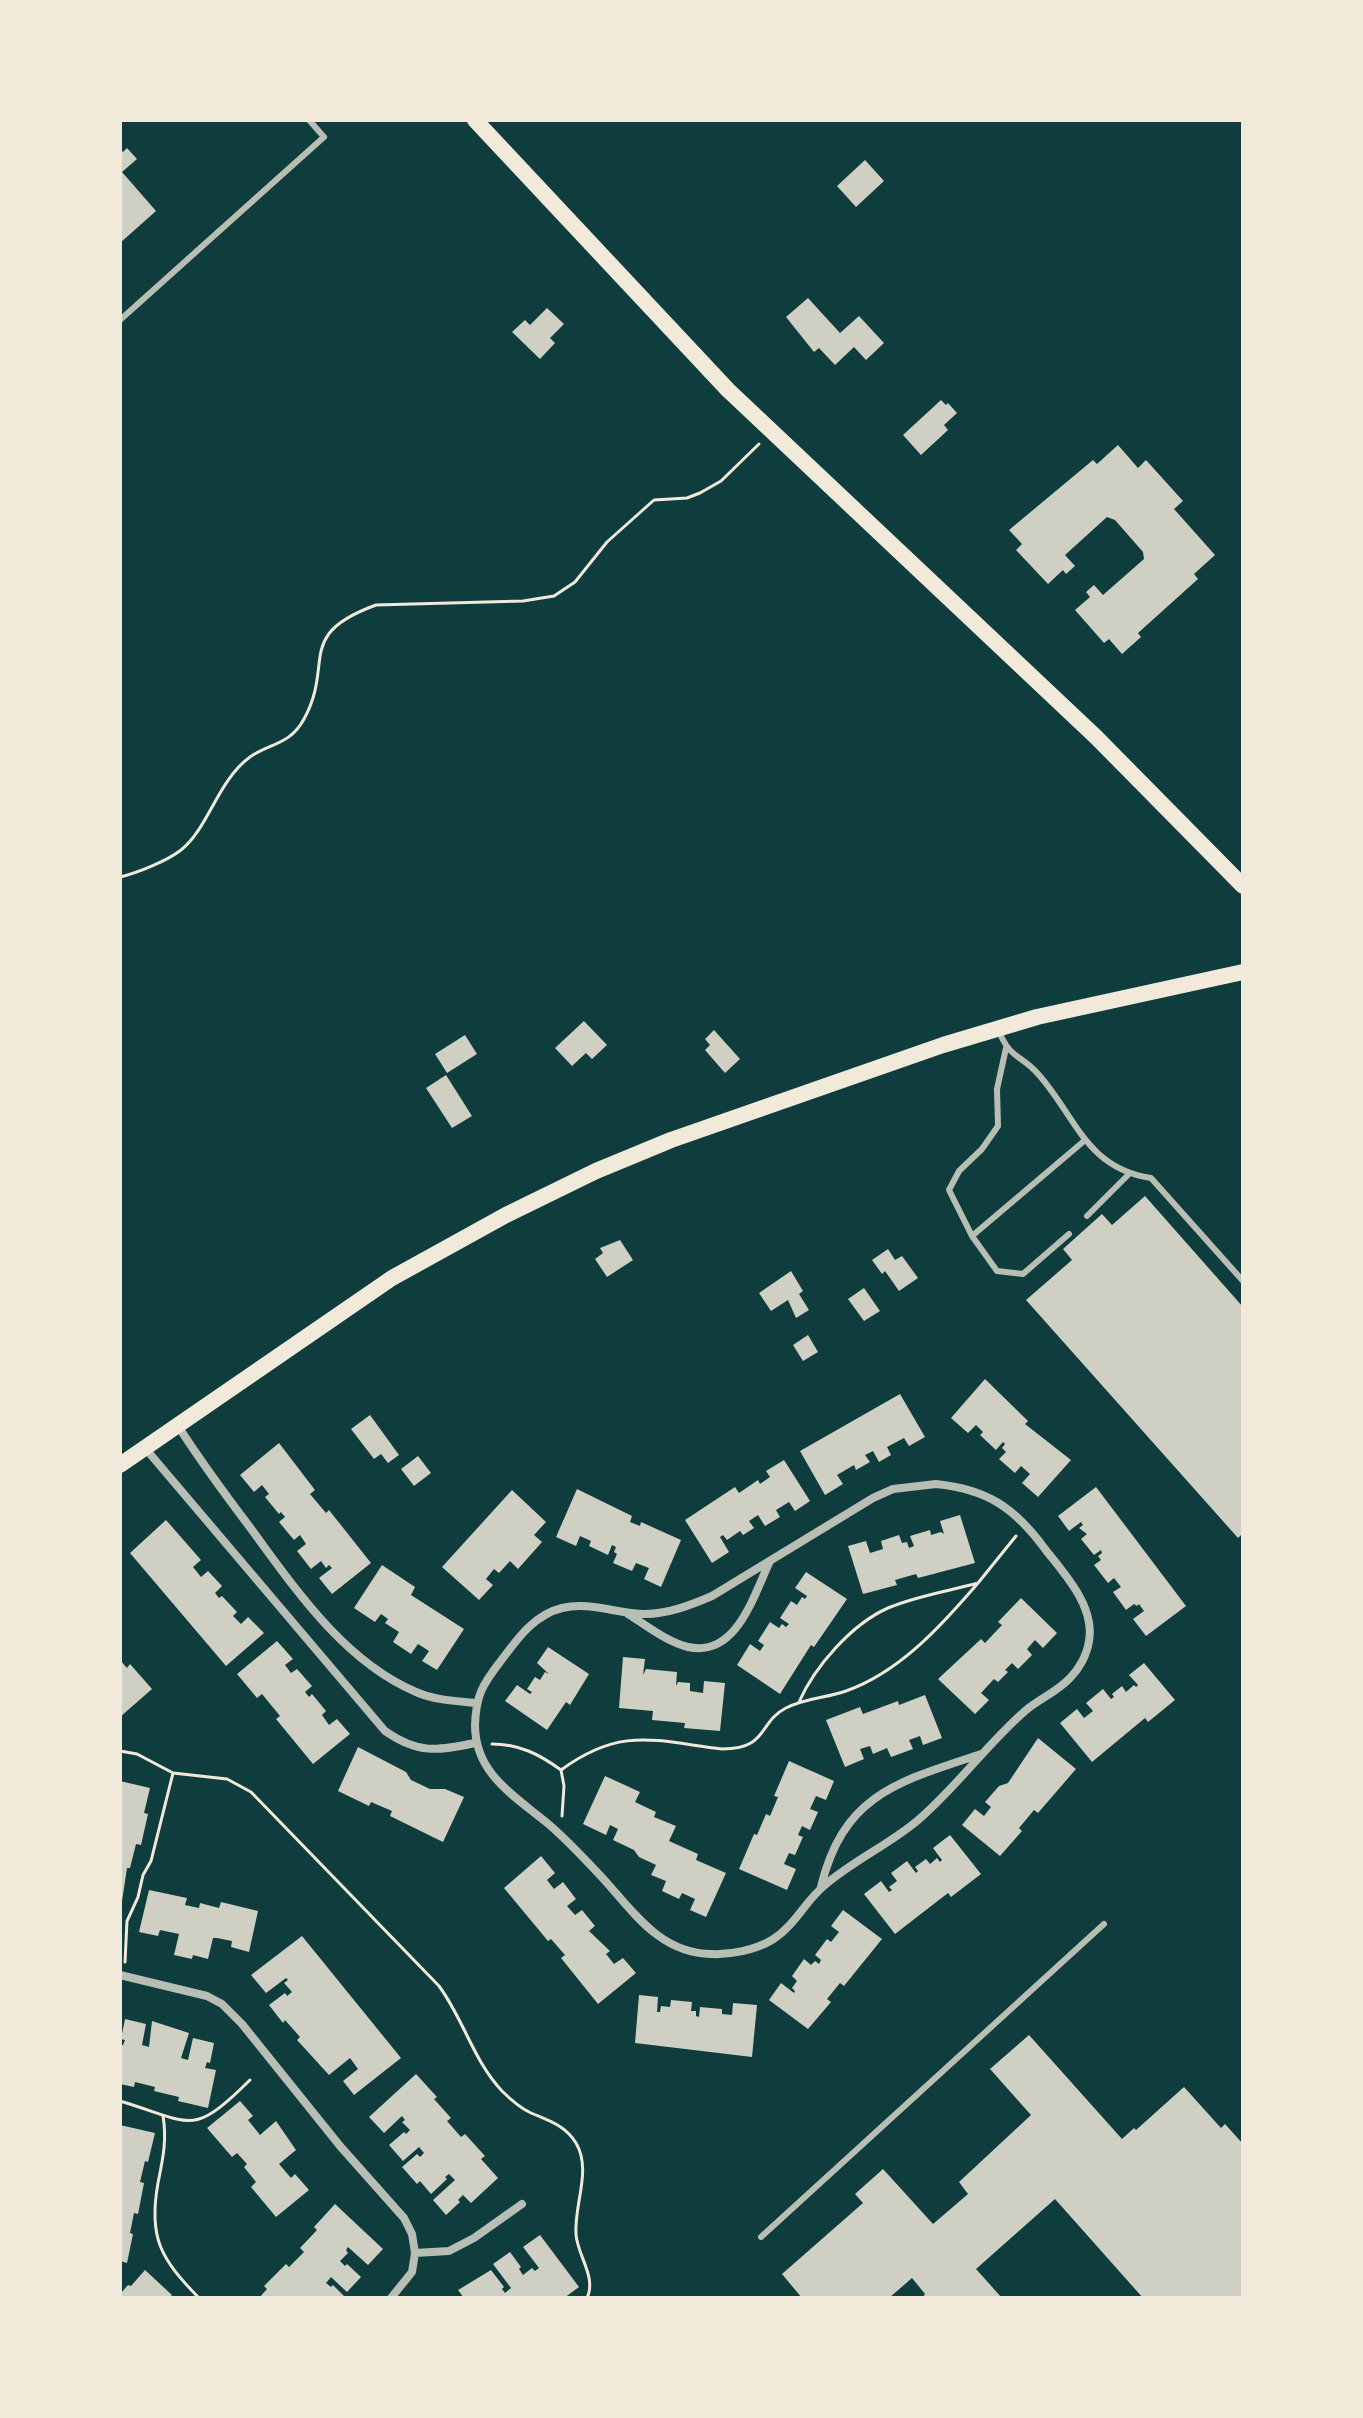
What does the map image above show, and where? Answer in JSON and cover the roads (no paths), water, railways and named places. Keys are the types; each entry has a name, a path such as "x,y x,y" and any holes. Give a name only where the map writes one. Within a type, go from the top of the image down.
{"main road":[{"path":"475,120 636,294 771,432 1107,747 1243,886"},
{"path":"120,1465 392,1278 550,1192 671,1140 929,1050 1037,1017 1243,972"}],"street":[{"path":"178,1426 275,1561 334,1633 366,1661 416,1692 442,1700 476,1703"},
{"path":"145,1448 385,1731 418,1749 441,1750 476,1745"},
{"path":"936,1484 968,1489 998,1502 1026,1525 1084,1606 1088,1616 1089,1642 1083,1660 1070,1678 1026,1710 916,1821 821,1888 792,1924 769,1942 730,1954 706,1954 678,1947 653,1934 575,1848 494,1778 476,1745 476,1703 489,1676 520,1635 549,1613 563,1607 584,1605 623,1611 645,1614 692,1605 712,1596 873,1498 893,1489 936,1484"},
{"path":"623,1611 687,1647 704,1648 720,1643 740,1623 770,1560"},
{"path":"821,1888 835,1843 859,1811 908,1779 983,1753"},
{"path":"120,1975 207,1996 232,2013 340,2146 404,2218 412,2234 415,2253 412,2272 391,2298"},
{"path":"415,2253 449,2251 474,2238 522,2204"}],"lane":[{"path":"120,320 324,137 309,120"},
{"path":"998,1029 1006,1048 1038,1073 1084,1141 1129,1174 1151,1178 1243,1281"},
{"path":"1006,1048 997,1089 998,1126 982,1149 959,1171 949,1190 972,1236 997,1271 1023,1274 1069,1234"},
{"path":"972,1236 1084,1141"},
{"path":"1087,1216 1129,1174"},
{"path":"761,2237 1104,1924"}]}
